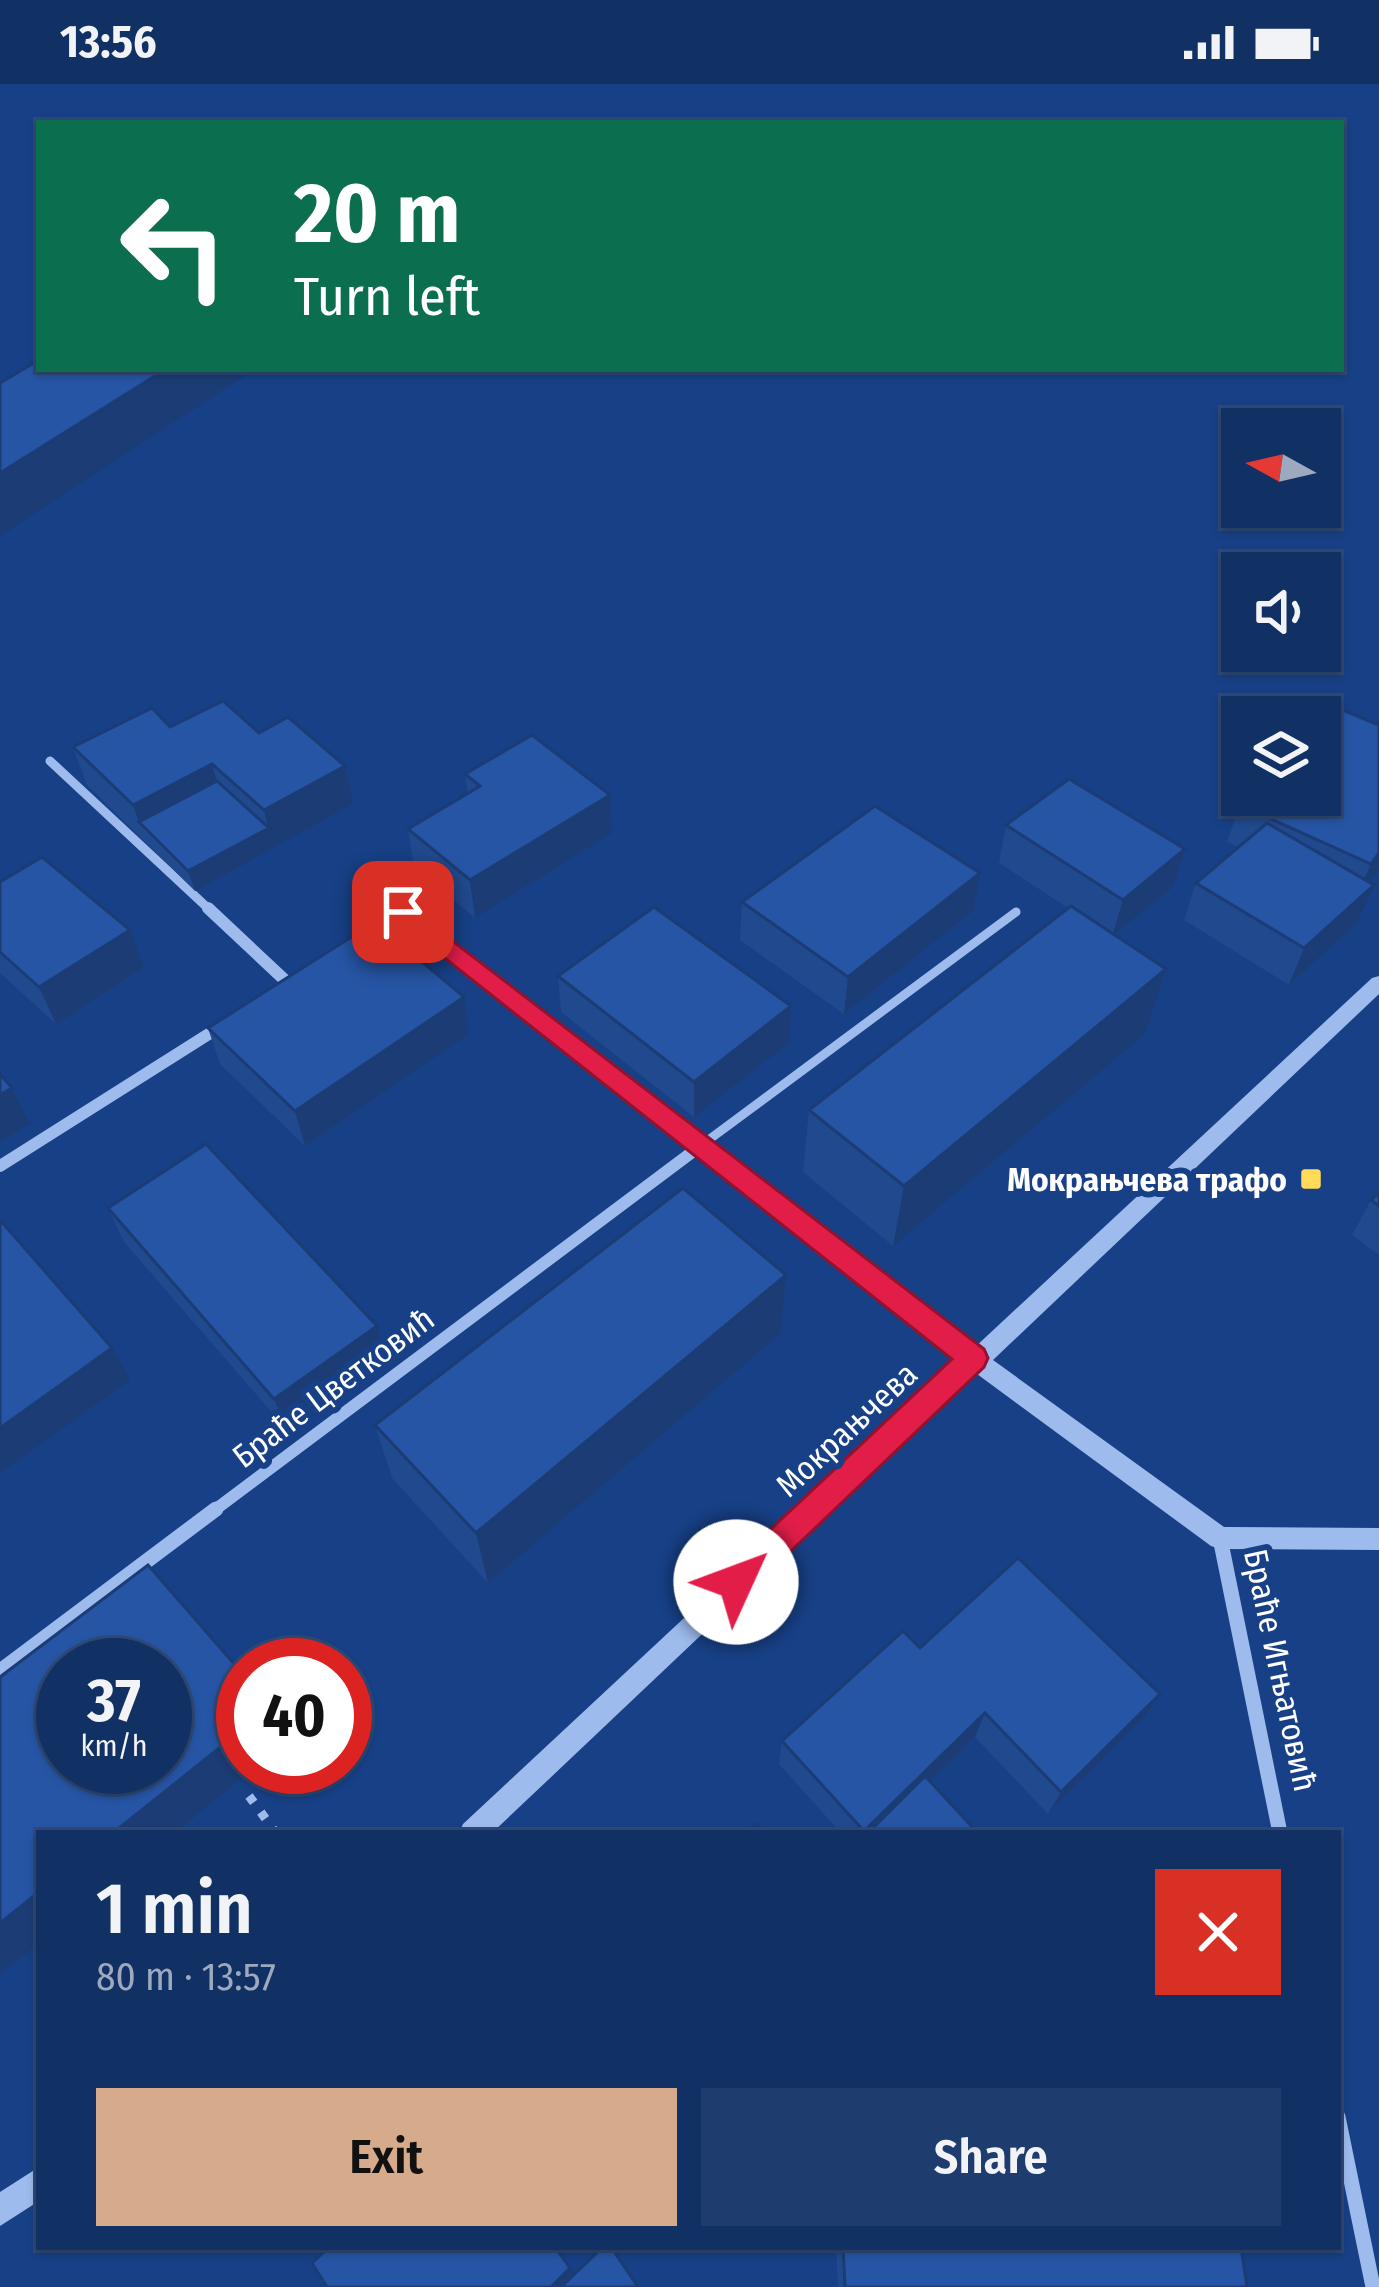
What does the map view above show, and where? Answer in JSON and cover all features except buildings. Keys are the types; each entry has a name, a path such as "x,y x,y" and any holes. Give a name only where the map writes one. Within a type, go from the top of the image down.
{"street":[{"path":"50,761 289,984"},
{"path":"346,948 403,912 973,1358"},
{"path":"270,996 308,972"},
{"name":"Мокрањчева","path":"475,1830 973,1358 1379,983"},
{"path":"0,1166 231,1020"},
{"name":"Браће Цветковић","path":"0,1671 699,1147"},
{"name":"Браће Игњатовић","path":"973,1358 1220,1538 1279,1830"},
{"path":"1220,1538 1379,1539"},
{"path":"1341,2132 1372,2287"},
{"path":"0,2211 36,2184"}],"lane":[{"path":"699,1147 1016,912"}],"path":[{"path":"249,1796 274,1830"}],"place":[{"name":"Мокрањчева трафо","path":"1311,1179"}],"route":[{"path":"403,912 973,1358 736,1582"}]}
